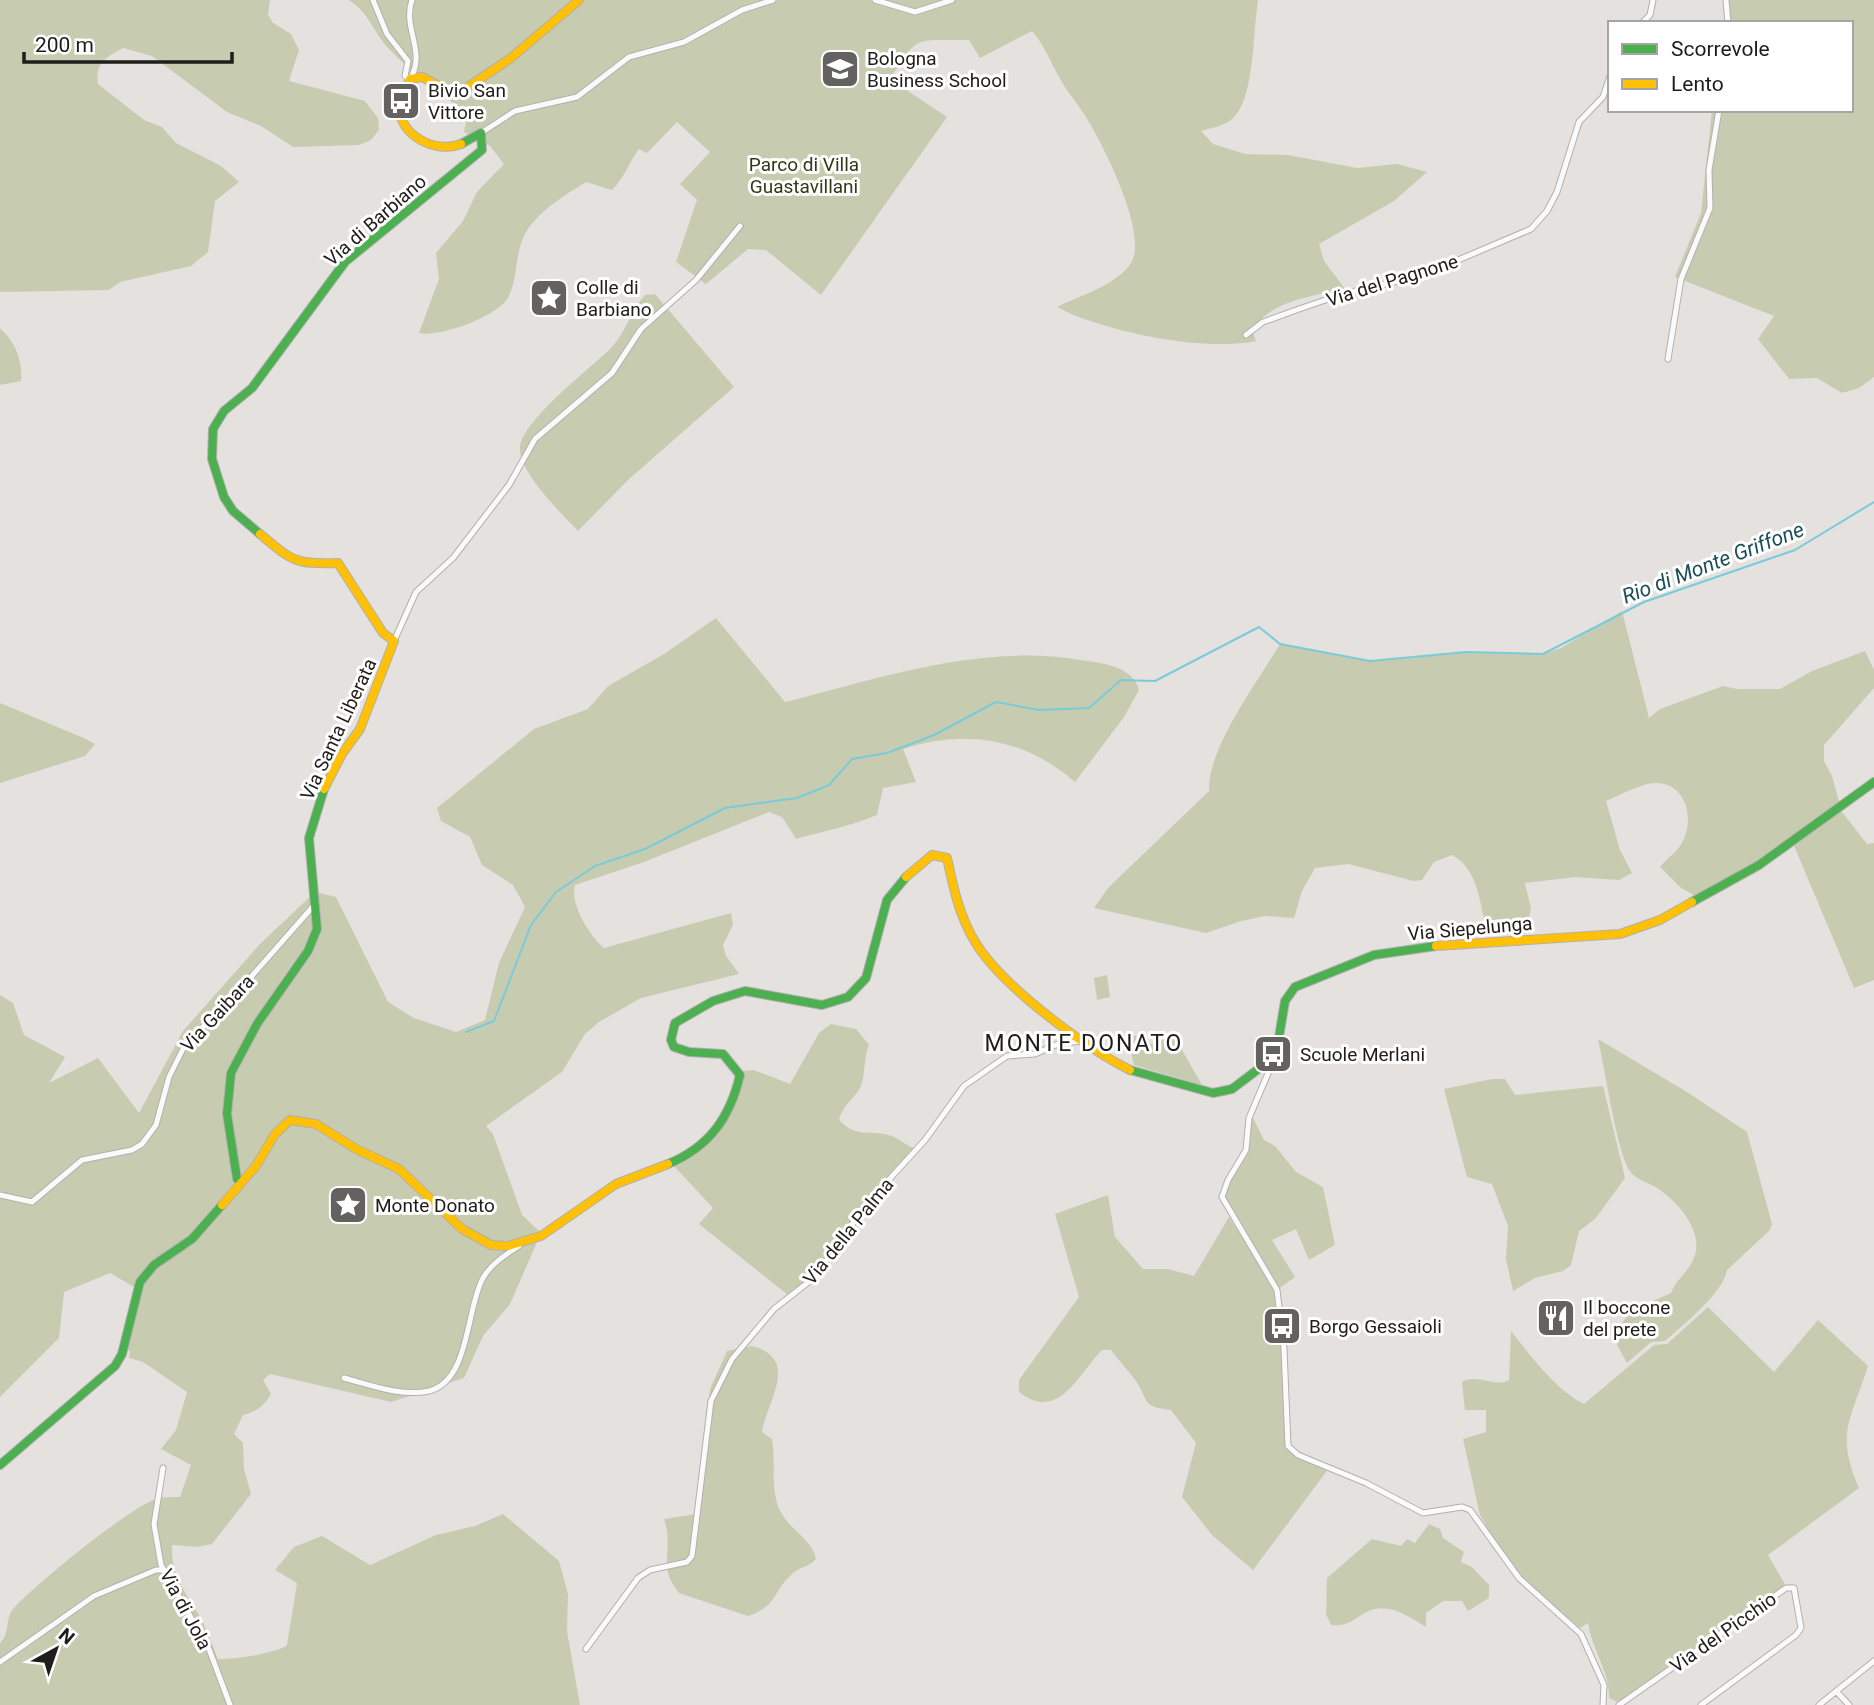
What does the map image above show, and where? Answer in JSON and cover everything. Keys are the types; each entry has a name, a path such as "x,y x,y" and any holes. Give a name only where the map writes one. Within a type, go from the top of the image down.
{"street":[{"path":"373,0 387,34 408,61 405,76 410,79 422,77 456,95 511,58 579,0"},
{"path":"410,79 417,63 411,27 412,0"},
{"path":"481,133 521,108 577,97 629,57 684,42 742,10 773,0"},
{"path":"875,0 915,12 952,0"},
{"path":"1644,21 1650,15 1653,0"},
{"path":"1726,0 1728,21"},
{"name":"Via di Barbiano","path":"394,641 383,633 338,563 302,564 288,558 233,511 224,497 212,459 213,429 224,411 252,388 345,262 479,155 483,146 481,133 456,148 438,149 425,143 411,131 400,114 410,79"},
{"name":"Via del Pagnone","path":"1246,335 1263,322 1310,305 1443,267 1531,229 1547,211 1557,192 1579,122 1602,97 1608,81"},
{"path":"1668,359 1681,279 1710,208 1709,170 1719,112"},
{"name":"Via Santa Liberata","path":"241,1182 237,1179 228,1114 231,1073 257,1024 308,951 317,929 309,838 318,806 342,754 360,729 416,592 453,558 509,485 535,439 612,373 640,329 704,271 740,226"},
{"name":"Via Siepelunga","path":"1269,1061 1279,1037 1285,1001 1295,987 1390,951 1453,943 1620,934 1643,928 1759,864 1874,782"},
{"path":"344,1378 410,1392 431,1391 447,1382 460,1354 474,1300 485,1275 502,1256 565,1220 603,1190 691,1155 720,1124 736,1101 740,1075 731,1060 722,1053 709,1050 690,1055 676,1048 671,1038 672,1028 679,1018 722,996 745,991 774,994 808,1005 826,1006 848,998 862,984 870,968 887,901 893,888 926,856 936,853 947,858 957,901 974,941 1001,974 1082,1041 1102,1054 1128,1069 1165,1082 1213,1093 1232,1089 1269,1061"},
{"name":"Via Gaibara","path":"0,1195 32,1202 82,1160 132,1150 142,1144 156,1125 172,1068 185,1045 243,986 316,903"},
{"name":"Via della Palma","path":"586,1649 638,1578 650,1570 687,1562 692,1556 711,1401 732,1359 774,1309 815,1277 865,1206 925,1140 964,1086 1007,1056 1035,1054 1058,1044 1082,1041"},
{"path":"1269,1061 1266,1080 1249,1118 1247,1150 1228,1180 1222,1197 1277,1290 1284,1349 1288,1446 1298,1455 1366,1483 1423,1513 1462,1507 1470,1510 1519,1578 1581,1634 1604,1685 1603,1705"},
{"path":"0,1465 116,1366 122,1354 140,1282 154,1265 192,1239 256,1166 275,1134 290,1120 309,1119 353,1148 397,1167 418,1183 470,1237 488,1244 508,1246 531,1239"},
{"name":"Via di Jola","path":"163,1468 154,1524 164,1570 209,1649 230,1705"},
{"path":"0,1661 94,1596 156,1570 164,1570"},
{"name":"Via del Picchio","path":"1619,1705 1786,1588 1794,1588 1801,1628 1796,1635 1701,1705"},
{"path":"1819,1705 1874,1661"},
{"path":"1836,1691 1849,1705"}],"green space":[{"path":"0,0 270,0 268,15 273,23 291,34 299,50 289,81 365,101 378,118 379,130 371,140 359,145 293,147 261,126 227,112 152,56 123,48 103,61 98,71 98,84 144,120 162,127 176,143 221,166 239,182 215,201 208,252 191,266 120,282 109,290 0,292"},
{"name":"Parco di Villa Guastavillani","path":"349,0 1258,0 1252,64 1245,98 1231,120 1201,131 1213,144 1245,154 1288,155 1357,168 1397,164 1427,172 1394,201 1319,244 1324,261 1345,289 1306,297 1270,312 1252,331 1256,341 1210,344 1127,332 1057,307 1107,284 1125,271 1135,250 1134,232 1122,190 1103,147 1040,42 1032,31 980,58 969,40 928,40 920,42 907,53 890,79 947,117 821,295 766,250 748,249 706,284 676,262 697,200 680,184 710,152 677,122 647,153 639,149 612,190 586,182 540,215 524,237 512,288 503,304 482,318 454,329 419,333 439,279 436,253 463,221 477,192 504,164 490,146 464,132 468,112 435,90 400,60 383,42 365,14"},
{"path":"1728,0 1874,0 1874,377 1859,388 1842,393 1817,378 1789,379 1758,339 1774,316 1675,277 1701,213 1712,112 1853,112 1853,21 1728,21"},
{"path":"655,294 734,387 628,480 578,531 526,469 520,448 523,437 544,410 610,349 645,295"},
{"path":"0,328 17,352 21,381 0,385"},
{"path":"1622,611 1649,718 1660,709 1723,686 1737,689 1780,689 1812,671 1865,651 1874,670 1874,688 1824,745 1824,761 1832,776 1842,812 1867,844 1874,843 1874,980 1854,988 1792,841 1699,898 1681,888 1660,867 1682,843 1688,821 1687,810 1678,792 1659,783 1647,784 1606,801 1620,850 1632,873 1619,880 1576,877 1525,883 1531,909 1525,934 1487,935 1473,879 1461,861 1452,855 1434,862 1422,880 1414,881 1348,864 1315,868 1302,891 1294,918 1265,916 1206,933 1094,908 1108,888 1209,791 1216,756 1225,736 1280,644 1370,661 1466,652 1543,654 1561,648"},
{"path":"716,618 785,702 934,665 1010,656 1048,656 1119,668 1131,677 1139,690 1124,717 1075,782 1056,767 1015,747 972,739 926,743 903,749 916,782 883,788 877,815 796,839 782,817 769,812 644,862 575,885 575,901 582,919 604,948 731,913 733,925 723,945 726,956 739,974 641,998 599,1022 585,1034 562,1072 486,1126 493,1134 522,1215 541,1233 510,1304 483,1336 464,1378 391,1402 270,1374 263,1380 271,1394 259,1408 243,1415 234,1434 243,1443 244,1469 251,1494 212,1544 197,1547 172,1545 176,1575 203,1622 218,1659 233,1658 265,1653 287,1645 297,1583 275,1570 294,1547 322,1536 370,1565 436,1535 475,1526 503,1514 559,1561 568,1594 567,1631 580,1705 0,1705 0,1643 13,1609 61,1566 128,1515 159,1498 180,1497 191,1465 161,1449 176,1430 187,1392 143,1362 129,1358 130,1351 126,1349 141,1291 110,1273 64,1292 59,1338 0,1397 0,995 13,1003 24,1035 65,1057 49,1083 98,1058 139,1113 183,1031 259,945 315,892 336,897 388,1002 414,1018 456,1032 485,1020 499,963 525,907 513,885 482,865 470,837 441,821 437,808 534,729 588,709 608,686 664,654"},
{"path":"0,703 95,744 85,756 0,783"},
{"path":"1107,975 1110,997 1097,1000 1094,978"},
{"path":"831,1024 856,1029 869,1045 861,1086 839,1120 852,1130 892,1136 917,1149 884,1184 816,1272 788,1295 699,1224 713,1208 672,1164 708,1135 726,1114 739,1088 743,1071 754,1070 790,1084 819,1033"},
{"path":"1134,1035 1152,1044 1174,1036 1202,1085 1134,1065 1128,1040"},
{"path":"1598,1039 1687,1092 1747,1132 1772,1224 1770,1230 1727,1270 1711,1298 1691,1318 1665,1341 1651,1342 1627,1363 1617,1345 1622,1324 1634,1311 1671,1293 1692,1262 1696,1242 1690,1222 1676,1204 1629,1170 1615,1126"},
{"path":"1492,1079 1505,1079 1515,1095 1603,1086 1625,1178 1595,1219 1579,1231 1571,1265 1563,1271 1535,1278 1513,1291 1506,1259 1508,1226 1492,1184 1467,1177 1444,1089"},
{"path":"1249,1118 1253,1118 1264,1140 1275,1146 1296,1172 1323,1187 1335,1245 1309,1260 1296,1229 1272,1240 1295,1277 1277,1290 1225,1205 1223,1189 1246,1150"},
{"path":"1108,1195 1115,1237 1143,1269 1168,1269 1194,1276 1229,1217 1273,1285 1282,1317 1291,1447 1296,1455 1329,1468 1253,1570 1212,1535 1182,1497 1196,1443 1171,1410 1154,1407 1147,1402 1136,1381 1111,1350 1102,1350 1076,1382 1057,1399 1045,1402 1033,1400 1019,1392 1019,1380 1079,1297 1055,1214"},
{"path":"1708,1307 1774,1372 1818,1320 1868,1366 1851,1414 1847,1439 1848,1453 1859,1488 1768,1555 1786,1586 1620,1703 1609,1698 1607,1679 1588,1623 1580,1628 1523,1580 1496,1543 1480,1515 1463,1439 1486,1432 1486,1410 1465,1410 1462,1382 1474,1379 1498,1382 1509,1380 1511,1331 1553,1381 1584,1404 1654,1345 1667,1344"},
{"path":"752,1346 766,1352 775,1360 778,1370 774,1394 762,1432 772,1439 777,1503 784,1518 810,1546 816,1559 792,1574 765,1608 748,1616 679,1593 668,1574 668,1540 664,1519 696,1514 710,1389 727,1351"},
{"path":"1429,1524 1440,1529 1443,1538 1464,1552 1461,1562 1472,1567 1489,1585 1489,1598 1468,1611 1462,1601 1443,1601 1426,1613 1426,1627 1398,1612 1383,1608 1367,1612 1346,1624 1331,1625 1326,1614 1327,1578 1372,1539 1401,1546 1407,1539 1415,1543"}],"waterway":[{"name":"Rio di Monte Griffone","path":"466,1032 494,1021 531,925 556,892 595,866 645,849 725,808 797,798 829,785 852,759 887,753 934,735 996,702 1039,710 1089,708 1121,680 1155,681 1259,627 1280,644 1370,661 1466,652 1543,654 1644,602 1795,550 1874,502"}],"traffic: fast":[{"path":"260,534 233,511 224,497 212,459 213,429 224,411 252,388 345,262 482,150 481,133 461,144"},
{"path":"1692,902 1759,865 1874,782"},
{"path":"241,1182 237,1179 227,1114 231,1073 257,1024 308,951 317,929 309,838 324,789"},
{"path":"668,1164 695,1149 716,1129 730,1105 740,1075 723,1054 689,1052 674,1047 671,1040 675,1023 713,1001 745,991 822,1005 848,997 866,978 887,900 906,877"},
{"path":"1130,1070 1213,1093 1232,1089 1269,1061 1279,1037 1285,1001 1295,987 1374,955 1436,946"},
{"path":"0,1465 115,1366 122,1354 140,1282 154,1265 192,1239 222,1205"}],"traffic: slow":[{"path":"461,144 430,144 412,134 405,126 399,106 410,79 422,77 456,95 511,58 579,0"},
{"path":"260,534 288,556 303,562 338,563 383,633 394,641 360,729 342,754 324,789"},
{"path":"906,877 932,855 947,858 964,921 974,940 1002,976 1067,1030 1130,1070"},
{"path":"1436,946 1620,934 1660,920 1692,902"},
{"path":"222,1205 256,1166 275,1134 290,1120 316,1124 356,1149 399,1169 462,1229 491,1245 508,1246 541,1236 616,1184 668,1164"}],"place":[{"name":"Bologna Business School","path":"840,69"},
{"name":"Bivio San Vittore","path":"401,101"},
{"name":"Colle di Barbiano","path":"549,298"},
{"name":"Scuole Merlani","path":"1273,1054"},
{"name":"Monte Donato","path":"348,1205"},
{"name":"Il boccone del prete","path":"1556,1318"},
{"name":"Borgo Gessaioli","path":"1282,1326"}],"district":[{"name":"MONTE DONATO","path":"1084,1043"}]}
